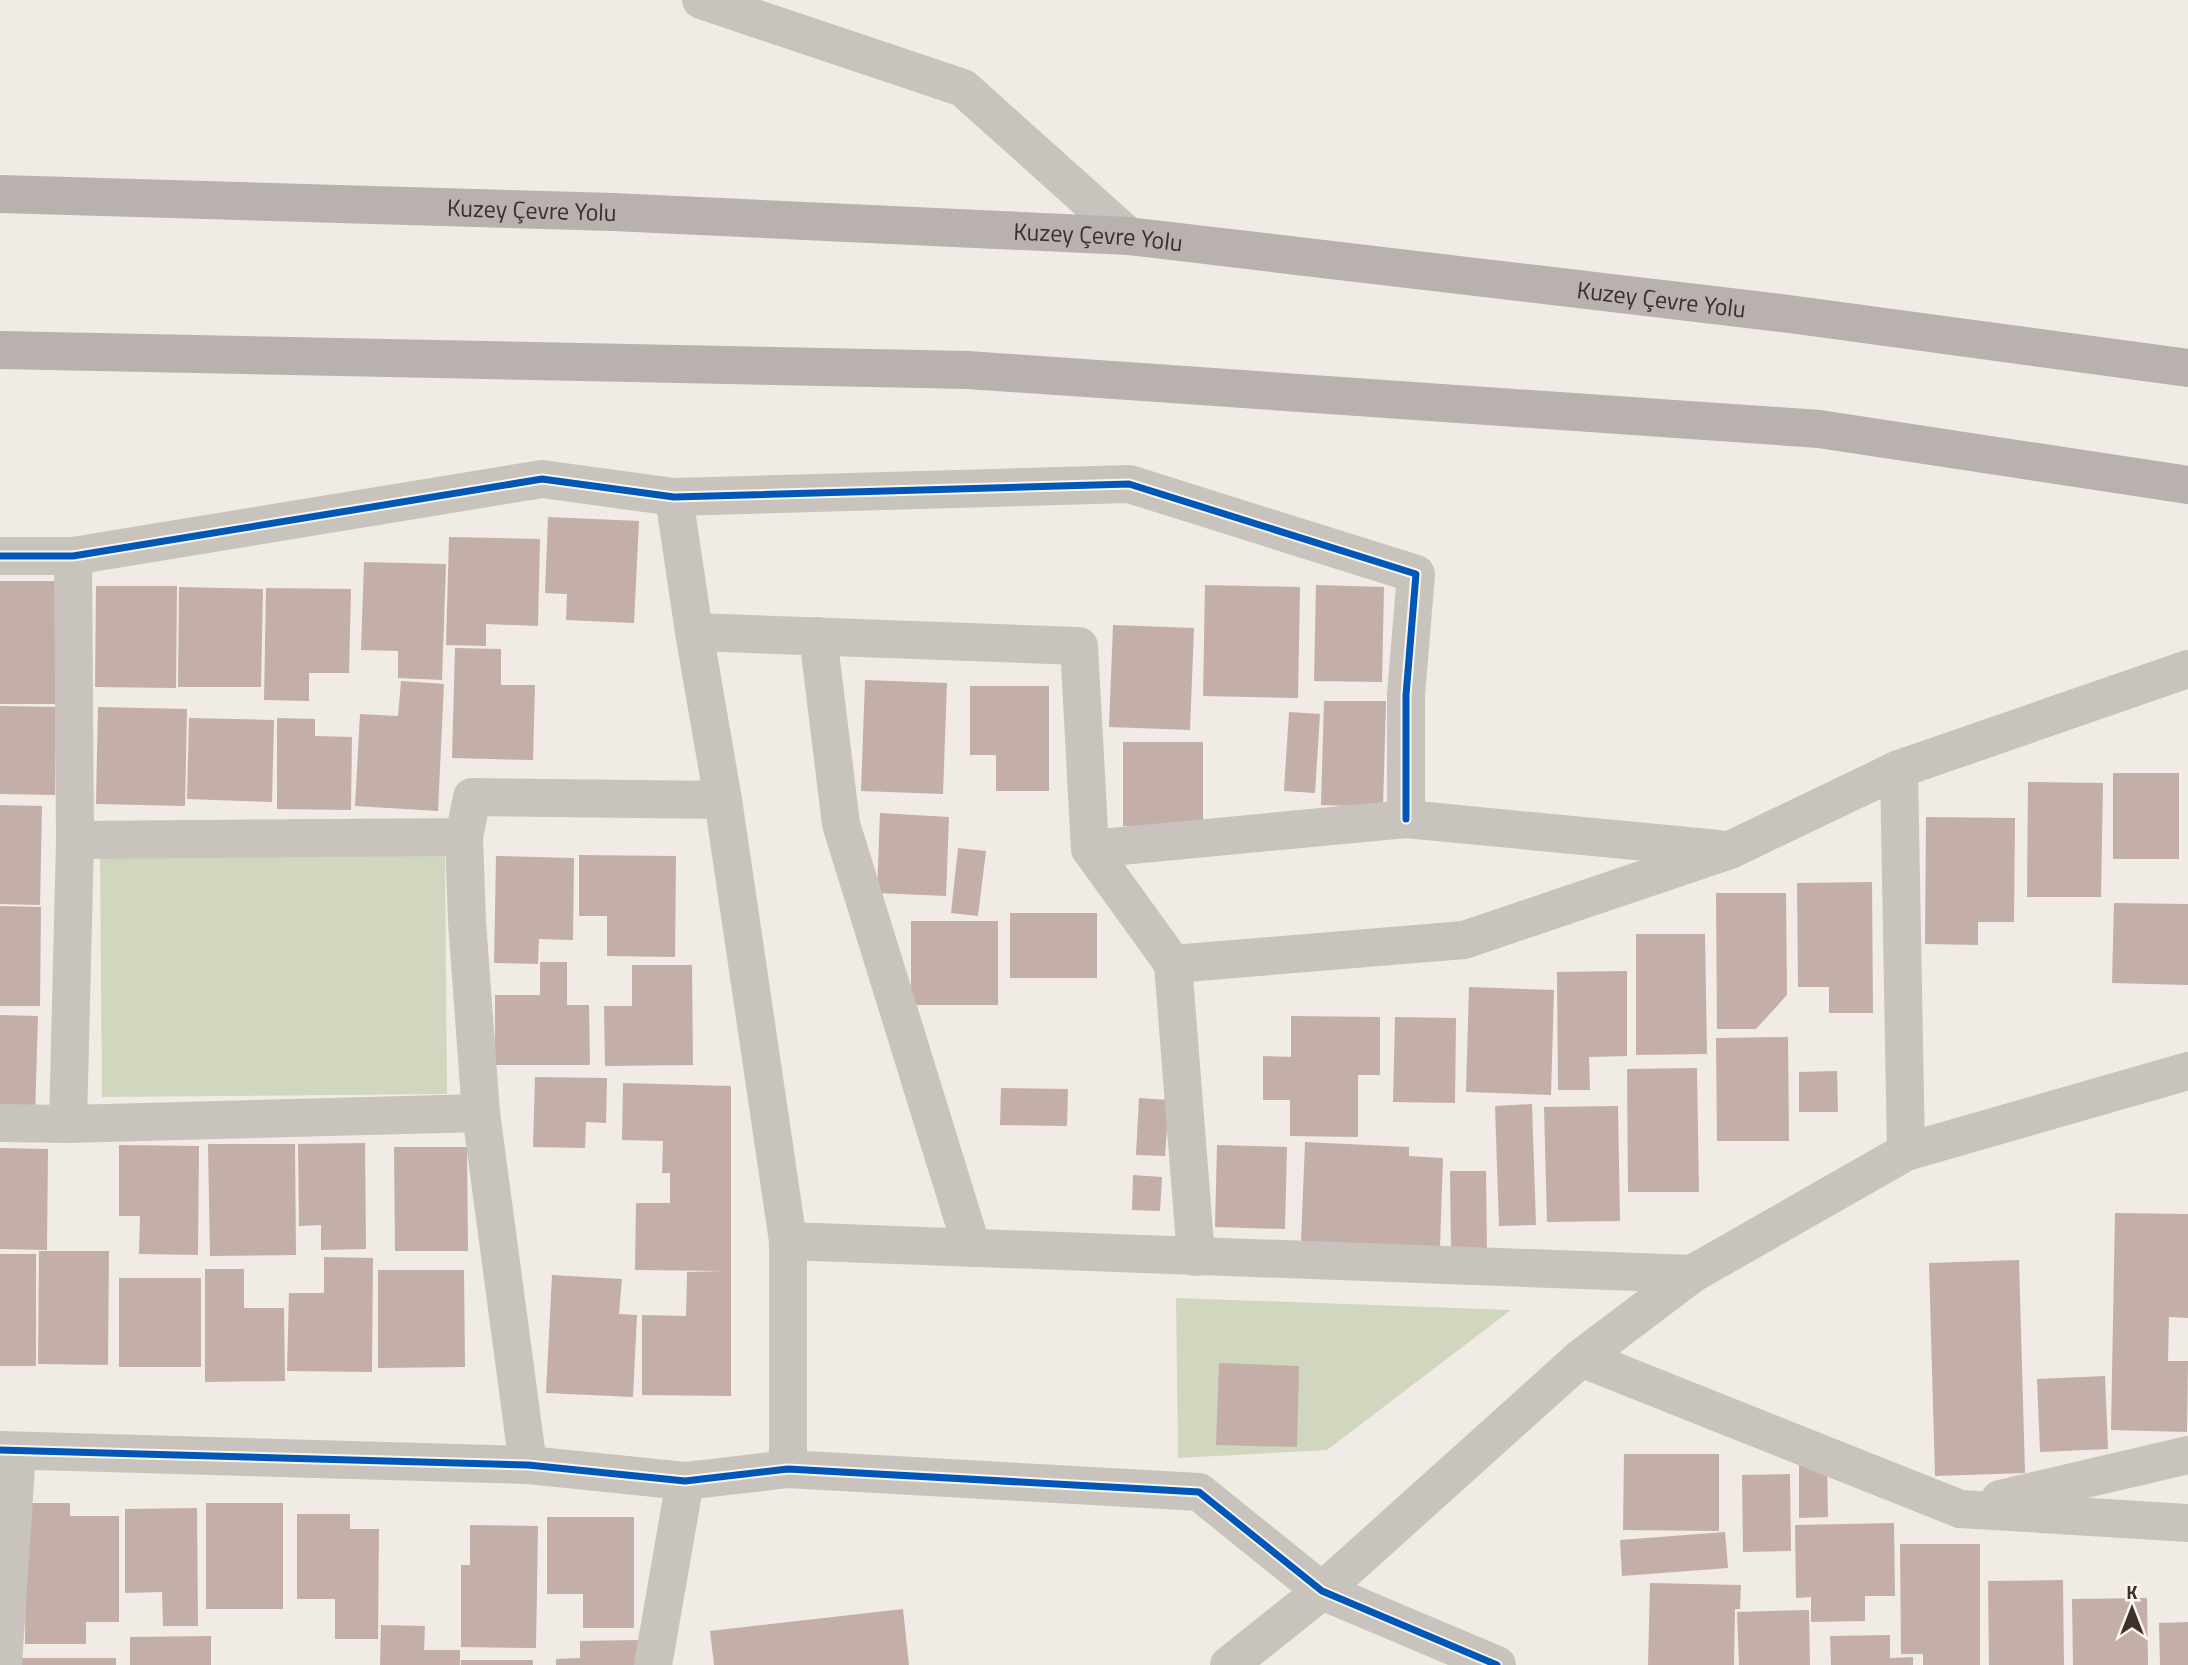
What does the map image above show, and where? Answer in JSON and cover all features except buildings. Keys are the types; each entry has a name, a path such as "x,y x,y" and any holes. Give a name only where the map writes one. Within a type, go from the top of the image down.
{"main road":[{"name":"Kuzey Çevre Yolu","path":"0,194 613,212 1128,236 1789,314 2188,368"},
{"path":"0,350 968,370 1819,429 2188,485"}],"street":[{"path":"701,0 963,88 1128,236"},
{"path":"0,556 73,556 542,479 674,497 1129,484 1416,574 1406,695 1406,819"},
{"path":"674,497 723,800 788,1241 788,1469"},
{"path":"68,1124 75,840 73,556"},
{"path":"694,632 1079,646 1090,849 1173,964 1196,1257"},
{"path":"818,636 841,824 972,1248"},
{"path":"1173,964 1464,940 1730,850 1899,769 2188,669"},
{"path":"1899,769 1906,1152"},
{"path":"528,1465 481,1113 467,922 464,837 472,797 723,800"},
{"path":"1090,849 1406,819 1730,850"},
{"path":"75,840 464,837"},
{"path":"1229,1665 1322,1591 1581,1358 1692,1274 1906,1152 2188,1072"},
{"path":"0,1123 68,1124 481,1113"},
{"path":"788,1241 1692,1274"},
{"path":"1581,1358 1960,1509 2188,1523"},
{"path":"4,1665 8,1450 528,1465 685,1481 788,1469 1199,1492 1322,1591 1497,1665"},
{"path":"1960,1509 2188,1455"},
{"path":"653,1665 685,1481"}],"green space":[{"path":"445,852 447,1094 102,1097 100,855"},
{"path":"1176,1298 1511,1310 1327,1450 1178,1458"}],"cycle path":[{"path":"0,556 73,556 542,479 674,497 1129,484 1416,574 1406,695 1406,819"},
{"path":"0,1450 528,1465 685,1481 788,1469 1199,1492 1322,1591 1497,1665"}]}
